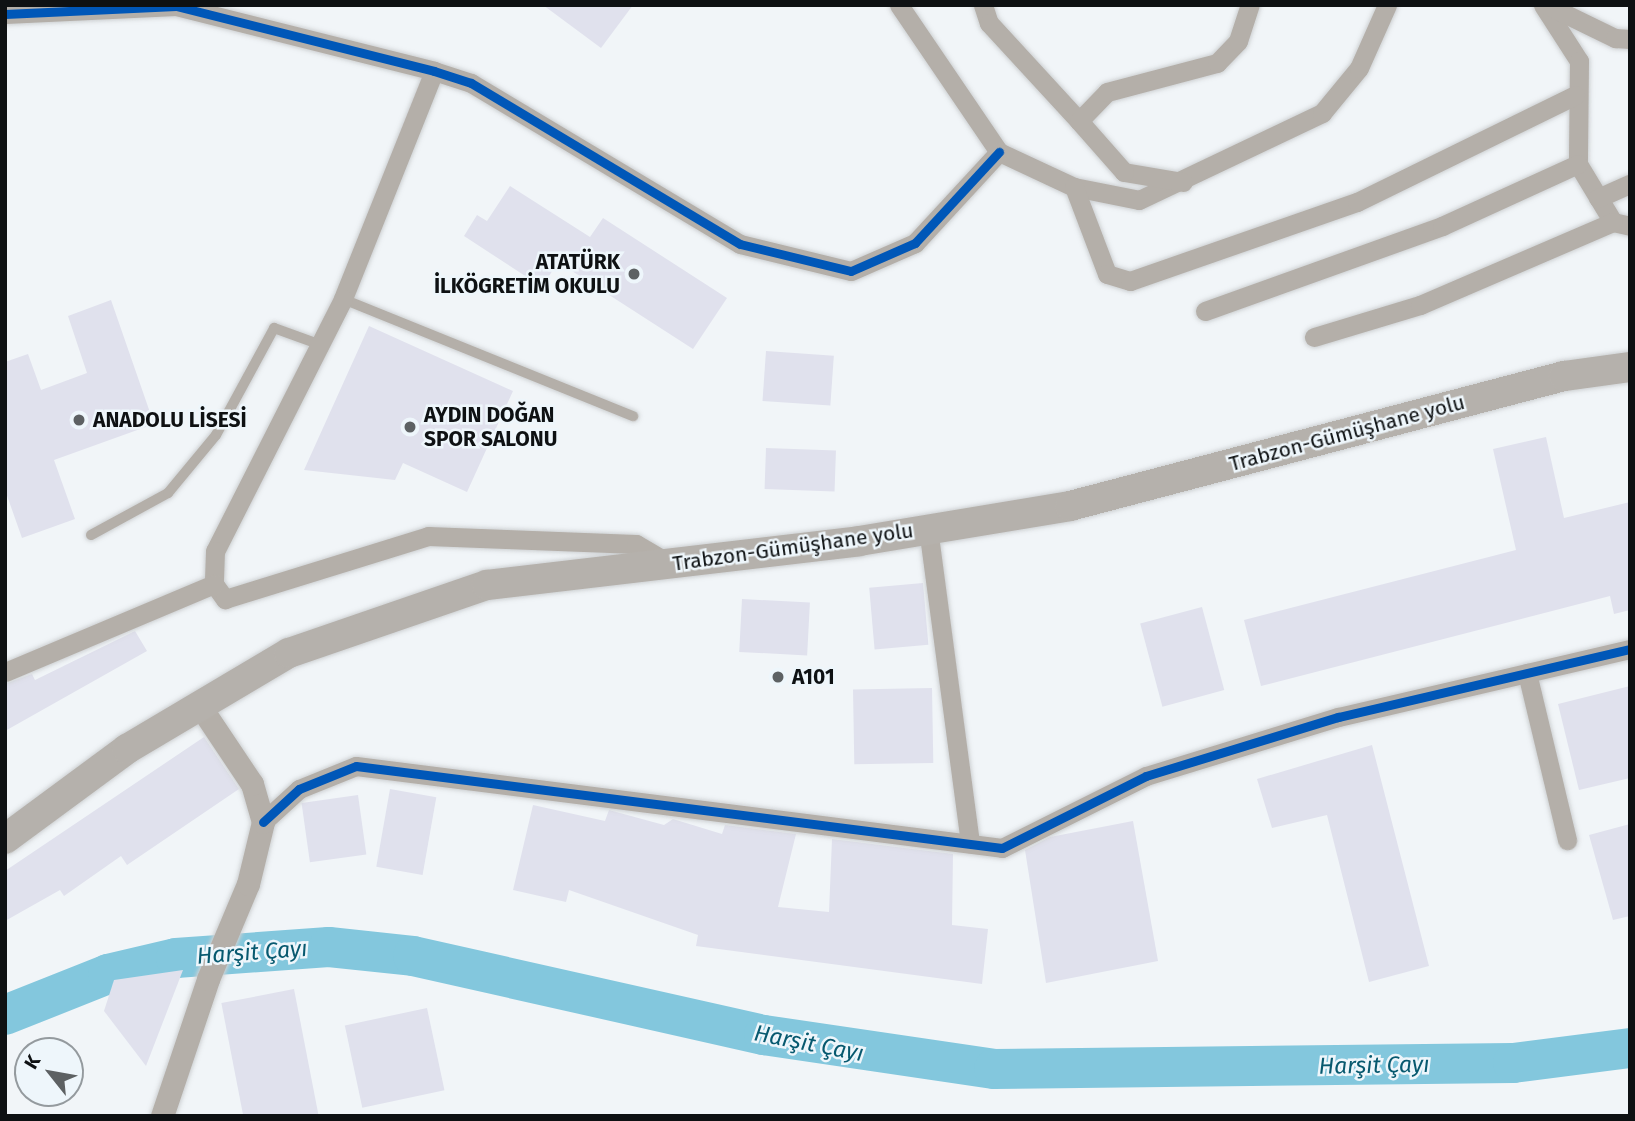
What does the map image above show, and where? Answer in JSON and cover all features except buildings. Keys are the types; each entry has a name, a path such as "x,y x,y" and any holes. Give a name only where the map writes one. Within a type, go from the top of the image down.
{"main road":[{"name":"Trabzon-Gümüşhane yolu","path":"5,839 127,749 289,653 487,585 672,565 1070,506 1564,376 1630,368"}],"street":[{"path":"899,5 999,152 1074,187 1139,200 1184,182 1322,113 1359,68 1387,5"},
{"path":"983,5 989,23 1124,172 1184,182"},
{"path":"1079,121 1107,92 1217,63 1238,41 1250,5"},
{"path":"1545,5 1615,38 1630,39"},
{"path":"1314,337 1420,305 1621,224 1598,198 1578,164 1575,95 1579,61 1545,5"},
{"path":"5,14 176,6 434,71 471,83 740,244 851,271 915,243 999,152"},
{"path":"434,71 343,299 215,551 214,584 225,599 428,536 636,544 672,565"},
{"path":"1074,187 1107,274 1130,281 1357,202 1575,95"},
{"path":"1205,311 1442,226 1578,164"},
{"path":"1598,198 1630,184"},
{"path":"928,528 970,843"},
{"path":"5,672 214,584"},
{"path":"263,822 299,789 356,766 1002,848 1146,776 1338,717 1630,649"},
{"path":"1527,673 1567,840"},
{"path":"162,1116 208,979 248,884 263,822 252,784 200,706"}],"lane":[{"path":"343,299 633,416"},
{"path":"91,535 168,493 216,435 274,328 321,345"}],"waterway":[{"name":"Harşit Çayı","path":"5,1015 108,974 176,958 329,947 413,956 764,1035 994,1069 1513,1063 1630,1048"}],"cycle path":[{"path":"5,14 176,6 434,71 471,83 740,244 851,271 915,243 999,152"},
{"path":"263,822 299,789 356,766 1002,848 1146,776 1338,717 1630,649"}],"place":[{"name":"ATATÜRK İLKÖGRETİM OKULU","path":"634,274"},
{"name":"ANADOLU LİSESİ","path":"79,420"},
{"name":"AYDIN DOĞAN SPOR SALONU","path":"410,427"},
{"name":"A101","path":"778,677"}]}
